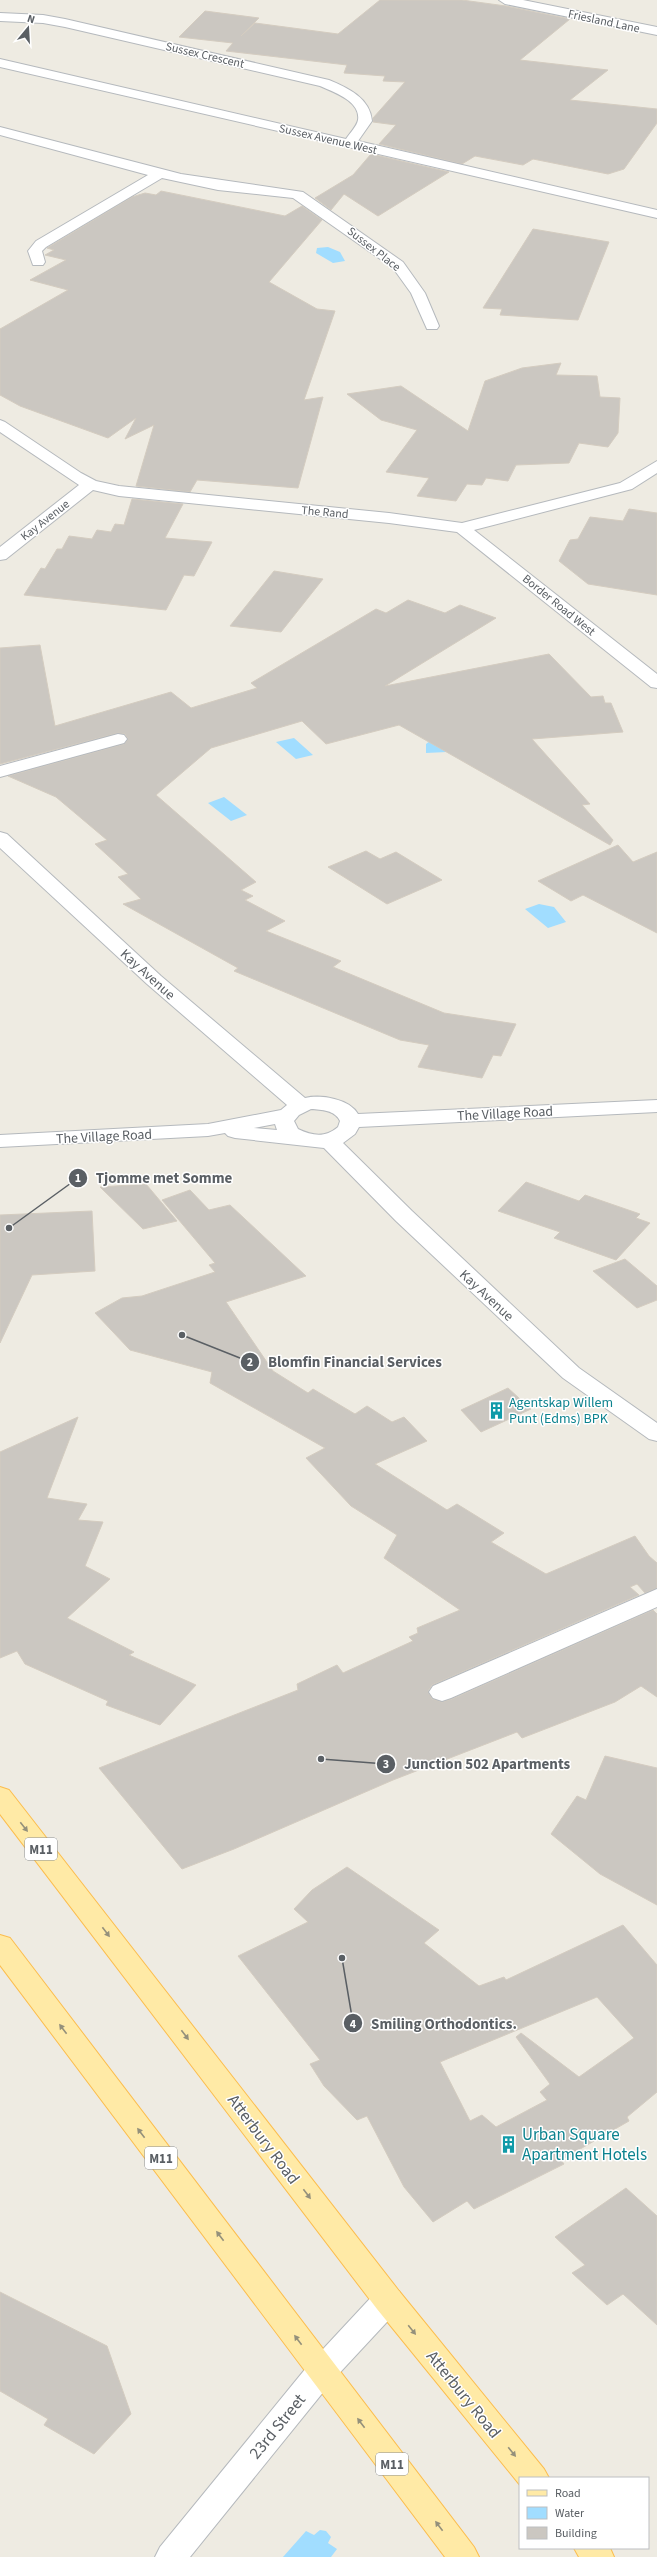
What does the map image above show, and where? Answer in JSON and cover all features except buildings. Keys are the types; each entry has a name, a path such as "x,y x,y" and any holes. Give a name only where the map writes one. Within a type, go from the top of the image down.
{"main road":[{"name":"Atterbury Road","path":"0,1796 388,2300 532,2477"},
{"name":"M11","path":"0,1945 463,2557"},
{"path":"591,2549 598,2557"}],"street":[{"name":"Friesland Lane","path":"505,0 657,32"},
{"name":"Sussex Crescent","path":"0,17 59,21 324,83 352,97 363,110 365,121 349,144"},
{"name":"Sussex Avenue West","path":"0,63 657,214"},
{"path":"0,131 161,173"},
{"path":"38,262 35,251 41,244 161,173"},
{"name":"Sussex Place","path":"161,173 234,188 292,193 367,241 398,265 418,293 432,326"},
{"name":"The Rand","path":"0,425 57,466 90,484 119,491 168,498 389,518 462,528 626,486 657,466"},
{"name":"Kay Avenue","path":"0,555 90,484"},
{"name":"Border Road West","path":"462,528 657,683"},
{"path":"0,772 118,739"},
{"name":"Kay Avenue","path":"0,838 294,1110"},
{"path":"311,1103 334,1105 349,1115 352,1121 351,1127 347,1133 329,1141 307,1141 297,1138 208,1130 294,1110 311,1103"},
{"name":"The Village Road","path":"352,1121 657,1106"},
{"path":"294,1110 284,1121 285,1127 297,1138"},
{"name":"The Village Road","path":"0,1141 208,1130"},
{"name":"Kay Avenue","path":"329,1141 404,1216 571,1373 657,1434"},
{"path":"442,1692 657,1597"},
{"name":"23rd Street","path":"171,2557 322,2371 388,2300"}],"water":[{"path":"328,247 340,252 345,261 333,263 316,253 317,248"},
{"path":"294,738 313,755 296,759 276,742"},
{"path":"431,740 447,752 426,753 426,744"},
{"path":"224,797 247,815 231,821 208,803"},
{"path":"539,904 554,907 566,922 548,928 525,909"},
{"path":"320,2530 326,2531 331,2537 328,2543 337,2549 331,2557 283,2557 306,2531 314,2535"}],"place":[{"name":"Tjomme met Somme","path":"9,1228"},
{"name":"Blomfin Financial Services","path":"182,1335"},
{"name":"Agentskap Willem Punt (Edms) BPK","path":"496,1410"},
{"name":"Junction 502 Apartments","path":"321,1759"},
{"name":"Smiling Orthodontics.","path":"342,1958"},
{"name":"Urban Square Apartment Hotels","path":"509,2144"}]}
